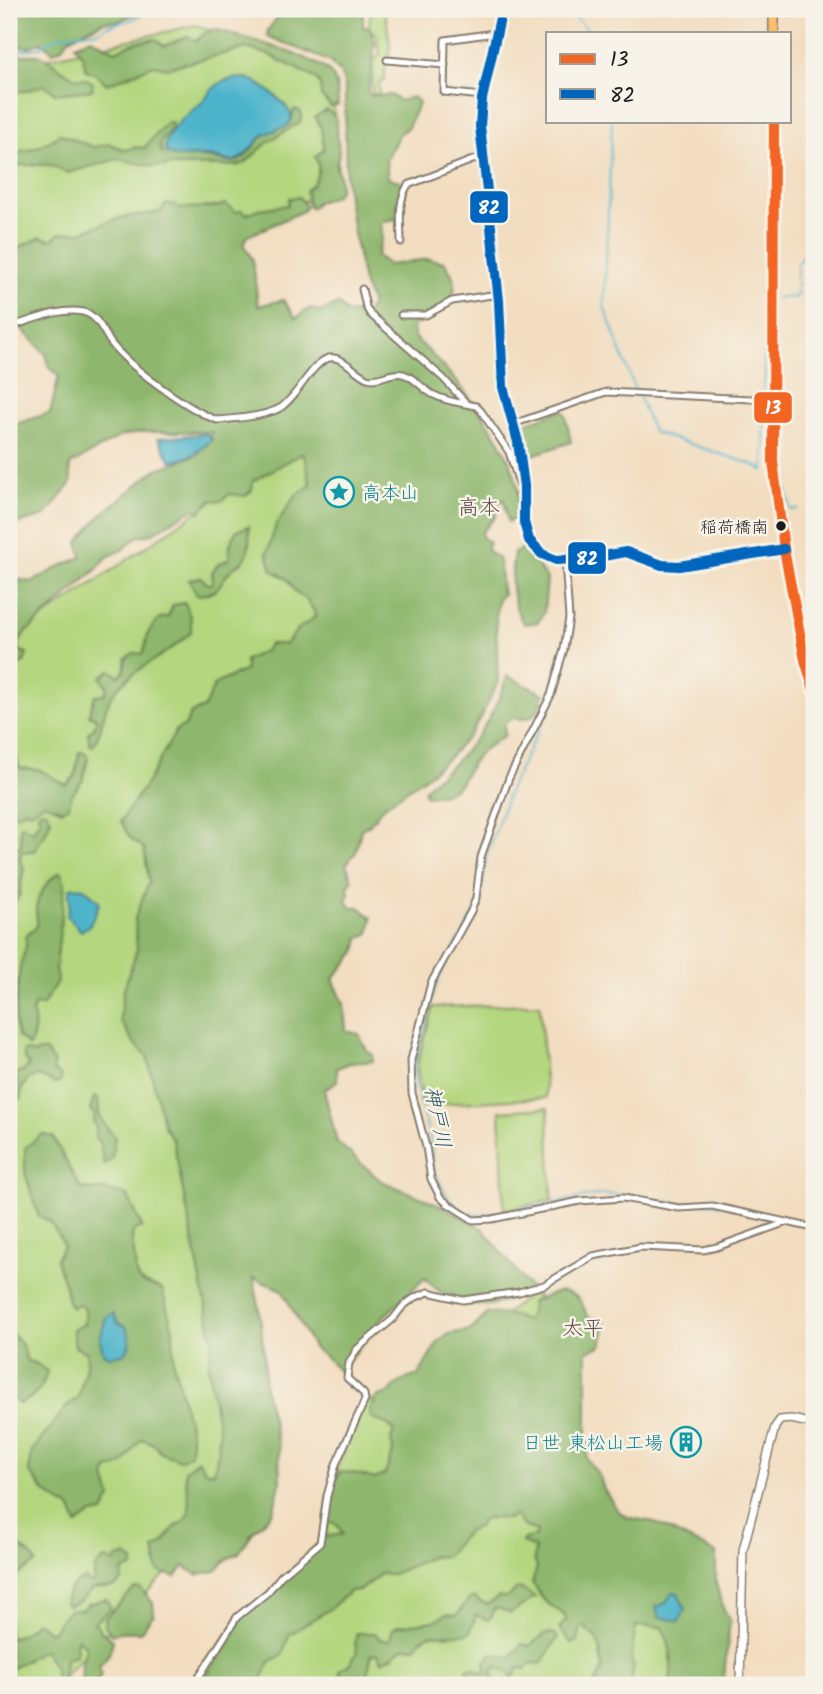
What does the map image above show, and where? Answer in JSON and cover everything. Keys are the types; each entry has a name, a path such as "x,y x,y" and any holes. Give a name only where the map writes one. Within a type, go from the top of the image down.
{"main road":[{"path":"774,9 774,32"},
{"path":"774,122 774,472 784,549 814,690"}],"street":[{"path":"502,9 482,96 480,126 498,295 503,387 519,450 524,522 532,545 548,558 565,560 626,552 662,565 679,566 784,549"},
{"path":"482,96 444,92 445,40 495,33"},
{"path":"387,60 444,65"},
{"path":"401,242 400,205 408,186 483,156"},
{"path":"362,289 370,314 443,378 467,404"},
{"path":"401,315 426,316 452,301 498,295"},
{"path":"9,327 56,314 86,312 99,322 121,355 172,393 216,420 279,408 289,401 321,362 330,358 339,359 369,379 402,374 435,396 476,406 481,411 509,452 524,499"},
{"path":"513,424 606,392 774,400"},
{"path":"565,560 569,618 564,649 551,695 509,778 481,857 476,898 431,983 411,1060 412,1093 431,1179 440,1197 473,1220 492,1219 580,1201 622,1198 679,1208 712,1206 814,1228"},
{"path":"800,634 814,631"},
{"path":"194,1685 237,1617 320,1543 327,1496 336,1464 365,1400 364,1394 347,1378 347,1369 352,1355 393,1319 403,1306 421,1295 435,1292 463,1300 519,1292 544,1284 593,1256 641,1247 703,1250 787,1222"},
{"path":"740,1685 743,1550 775,1427 780,1420 791,1419 814,1424"}],"green space":[{"path":"9,9 145,9 119,21 103,22 68,39 62,48 53,52 41,42 29,47 9,46"},
{"path":"284,9 366,9 363,12 363,27 369,28 375,43 368,91 370,96 391,95 399,101 413,97 419,102 408,127 399,134 386,160 388,178 400,181 406,188 403,214 381,222 382,237 377,256 389,265 428,259 444,262 451,273 455,286 449,302 436,314 413,325 414,337 449,373 487,422 503,448 514,474 518,498 514,520 508,522 504,500 496,503 496,516 481,533 489,543 488,552 498,558 503,593 498,600 496,617 498,682 468,737 449,757 383,807 369,825 361,829 356,852 346,864 352,880 346,899 351,908 359,907 372,918 369,933 359,938 356,952 333,979 344,1004 346,1031 359,1034 367,1051 373,1055 373,1061 350,1063 337,1068 337,1081 324,1090 337,1142 381,1181 442,1206 483,1229 533,1292 490,1305 472,1304 446,1295 425,1278 381,1319 340,1372 324,1355 314,1349 282,1290 253,1278 259,1305 265,1390 279,1448 280,1484 273,1512 253,1532 239,1553 227,1559 215,1571 196,1575 184,1566 176,1577 158,1571 154,1549 188,1514 185,1470 198,1460 205,1470 214,1472 219,1432 208,1367 213,1341 173,1140 164,1126 147,1056 134,1043 120,1020 123,992 137,949 135,918 149,882 144,848 130,838 121,821 177,729 185,726 191,713 204,708 215,684 246,670 245,660 265,651 269,644 286,644 297,630 315,617 306,599 296,593 287,579 272,570 267,553 276,525 296,495 311,485 303,453 253,481 252,490 245,496 230,494 221,501 211,500 200,512 193,509 151,534 137,537 122,550 107,557 23,635 19,644 20,651 27,653 24,663 17,666 9,678 9,578 32,582 82,557 78,542 101,515 155,470 197,455 212,432 142,432 121,436 70,465 71,483 45,516 9,526 9,426 50,413 59,376 48,366 46,354 15,322 9,324 9,252 41,237 51,240 60,233 81,232 119,218 160,212 166,204 174,204 181,209 225,204 236,212 242,210 247,214 258,209 288,205 289,198 299,197 306,206 303,211 248,236 243,244 253,260 258,306 283,300 296,318 310,308 321,312 338,304 347,313 366,315 372,304 363,283 346,180 345,86 341,73 329,61 267,36 268,30"},
{"path":"371,9 385,10 390,44 384,81 379,82 379,94 372,94 373,61 380,54 376,33 369,27"},
{"path":"196,25 332,77 339,189 103,269 9,293 9,67"},
{"path":"215,29 277,48 323,67 335,81 338,105 331,107 321,96 320,85 315,78 269,55 247,48 167,68 154,65 107,84 96,74 86,70 83,57 75,45 91,38 115,51 137,42 156,39 164,46 188,36 196,41"},
{"path":"9,55 41,55 75,78 87,79 93,83 92,90 56,94 45,85 9,92"},
{"path":"294,109 300,111 300,122 268,142 245,163 236,166 152,166 117,159 68,173 50,165 21,165 9,172 9,152 36,148 60,134 93,147 110,144 125,150 144,148 167,122 172,122 172,127 160,144 162,153 174,150 182,155 238,161 246,156 258,140 291,121"},
{"path":"327,110 336,117 339,153 336,167 340,189 335,196 318,202 311,208 306,190 317,175 315,157 324,149 321,127 315,117"},
{"path":"562,410 571,442 529,456 518,426"},
{"path":"294,445 326,468 333,611 190,736 252,1487 55,1685 9,1685 9,641"},
{"path":"249,526 249,548 244,560 232,569 215,591 197,595 189,580 201,577 207,584 213,583 212,572 218,564 229,559 230,544 236,531"},
{"path":"523,541 526,542 530,561 538,563 547,578 544,612 538,622 524,624 516,607 512,581 514,553 521,550"},
{"path":"185,603 191,619 191,632 121,685 109,700 97,740 93,746 90,745 88,733 94,728 97,719 89,715 95,695 105,694 107,687 101,677 110,670 119,676 124,671 126,658 134,653 143,654 149,631 160,618 168,617 173,605"},
{"path":"507,676 544,694 540,706 530,717 513,718 504,724 505,735 478,755 455,788 449,792 426,796 424,791 430,783 452,765 478,735 498,701"},
{"path":"79,752 86,753 88,759 83,780 71,796 69,806 62,810 44,803 31,812 25,810 9,816 9,753 15,755 20,768 40,770 66,785 75,776"},
{"path":"47,811 51,818 34,851 21,852 20,860 24,868 19,896 9,911 9,848 21,847 22,825 33,832 40,821 38,813"},
{"path":"61,872 65,883 56,967 57,982 42,1006 35,1004 32,1013 34,1030 29,1046 18,1037 15,1023 20,967 28,933 37,926 36,909 39,898 48,882"},
{"path":"540,1004 546,1098 423,1105 417,1072 418,1061 433,1007"},
{"path":"25,1050 35,1054 38,1051 46,1051 54,1063 53,1070 61,1076 61,1081 56,1084 39,1076 28,1079 22,1088 20,1099 13,1102 10,1098 17,1081 15,1077 29,1065 24,1058"},
{"path":"94,1097 98,1099 102,1120 115,1137 112,1158 104,1165 100,1143 95,1138 95,1115 90,1110"},
{"path":"548,1108 552,1200 504,1210 500,1111"},
{"path":"42,1134 53,1137 80,1188 107,1190 128,1196 142,1227 134,1230 132,1236 136,1274 140,1281 162,1289 173,1330 174,1365 191,1433 191,1454 180,1460 161,1453 155,1445 143,1439 122,1465 108,1469 105,1478 111,1497 103,1512 92,1514 77,1525 71,1509 46,1493 29,1472 32,1451 68,1405 78,1398 87,1362 86,1352 75,1347 73,1330 84,1324 85,1309 78,1304 72,1308 69,1302 56,1259 64,1245 51,1223 38,1215 25,1172 25,1148"},
{"path":"560,1291 578,1299 587,1317 604,1321 601,1346 587,1351 587,1459 600,1477 604,1490 618,1511 629,1518 654,1522 716,1553 716,1583 722,1606 730,1620 723,1685 670,1685 671,1655 665,1633 661,1627 636,1626 631,1659 634,1667 630,1685 594,1685 603,1668 601,1650 595,1636 587,1631 586,1626 581,1627 578,1641 571,1643 559,1628 567,1619 542,1598 532,1583 537,1568 535,1548 522,1542 536,1536 537,1531 523,1526 514,1515 509,1519 490,1518 482,1521 478,1527 467,1532 446,1556 431,1557 393,1574 381,1574 360,1590 350,1591 331,1608 289,1635 283,1654 270,1662 259,1685 201,1685 242,1616 281,1582 324,1537 343,1534 338,1526 326,1519 329,1497 339,1472 375,1479 385,1474 393,1452 391,1440 394,1430 371,1418 370,1409 378,1396 389,1393 406,1379 418,1376 438,1342 448,1334 471,1330 488,1313 527,1320 532,1308 531,1302"},
{"path":"533,1292 584,1348 585,1467 712,1685 187,1685 237,1625 291,1577 326,1536 337,1467 366,1401 402,1398"},
{"path":"9,1318 11,1333 21,1343 27,1361 47,1371 38,1391 19,1404 9,1395"},
{"path":"9,1519 15,1540 36,1563 9,1581"},
{"path":"127,1556 133,1562 133,1568 123,1570 122,1580 115,1587 93,1589 78,1602 68,1606 65,1602 68,1594 78,1581 86,1579 89,1583 94,1582 94,1569 104,1559 115,1562 116,1558"},
{"path":"520,1588 535,1597 511,1613 497,1608 488,1620 476,1615 470,1632 429,1635 420,1640 416,1647 404,1647 392,1657 381,1661 378,1654 371,1654 367,1681 359,1677 351,1685 342,1685 340,1670 349,1664 357,1653 357,1633 375,1633 380,1639 390,1641 392,1630 397,1626 434,1621 446,1614 457,1615 468,1600 474,1597 489,1604 498,1597 508,1597"},
{"path":"134,1589 141,1589 153,1603 154,1614 140,1632 111,1634 105,1625 105,1618"},
{"path":"106,1599 111,1608 94,1623 101,1633 113,1641 109,1654 99,1666 102,1675 95,1683 81,1683 82,1662 87,1648 78,1639 76,1655 66,1658 63,1674 65,1683 71,1685 55,1685 55,1668 45,1651 9,1670 9,1638 22,1634 36,1622 51,1632 66,1612 81,1610 88,1604"},
{"path":"553,1633 558,1637 541,1664 532,1663 525,1669 519,1668 513,1678 505,1670 496,1667 491,1673 498,1685 445,1685 446,1681 461,1681 466,1677 468,1668 483,1674 486,1671 485,1662 491,1654 511,1657 522,1644 529,1646 545,1634"}],"water":[{"path":"247,78 267,89 287,107 292,119 287,126 263,135 244,156 233,162 209,156 177,157 167,153 164,146 170,133 214,88 226,81"},
{"path":"206,434 212,439 203,447 188,457 171,461 158,438"},
{"path":"72,887 84,888 100,902 90,925 81,931 67,916 69,891"},
{"path":"113,1313 118,1323 126,1327 130,1341 123,1354 109,1356 103,1353 100,1339 106,1317"},
{"path":"672,1592 678,1593 685,1609 679,1621 659,1617 656,1607 666,1603"}],"waterway":[{"path":"9,52 38,48 59,36 99,31 154,9"},
{"path":"568,9 589,32"},
{"path":"612,122 604,306 636,392"},
{"path":"776,298 797,297 797,265 814,236"},
{"path":"764,469 765,298 770,298"},
{"path":"639,397 653,432 754,465 764,471"},
{"path":"786,489 791,510 798,509"},
{"name":"神戸川","path":"457,1207 447,1196 433,1170 431,1143 415,1081 414,1066 435,988 479,905 486,859 510,788 558,691"},
{"name":"神戸川","path":"465,1212 480,1215 502,1213 601,1194 683,1204 714,1203 814,1224"}],"transit line":[{"name":"82","path":"502,9 482,99 480,126 499,301 503,387 518,442 524,486 524,522 529,540 542,554 556,560 592,558 626,552 662,565 679,566 784,549"},
{"name":"13","path":"774,122 773,461 784,549 805,660 814,690"}],"place":[{"name":"高本山","path":"339,492"},
{"name":"稲荷橋南","path":"781,526"},
{"name":"日世 東松山工場","path":"686,1442"}],"district":[{"name":"高本","path":"479,507"},
{"name":"太平","path":"583,1328"}]}
